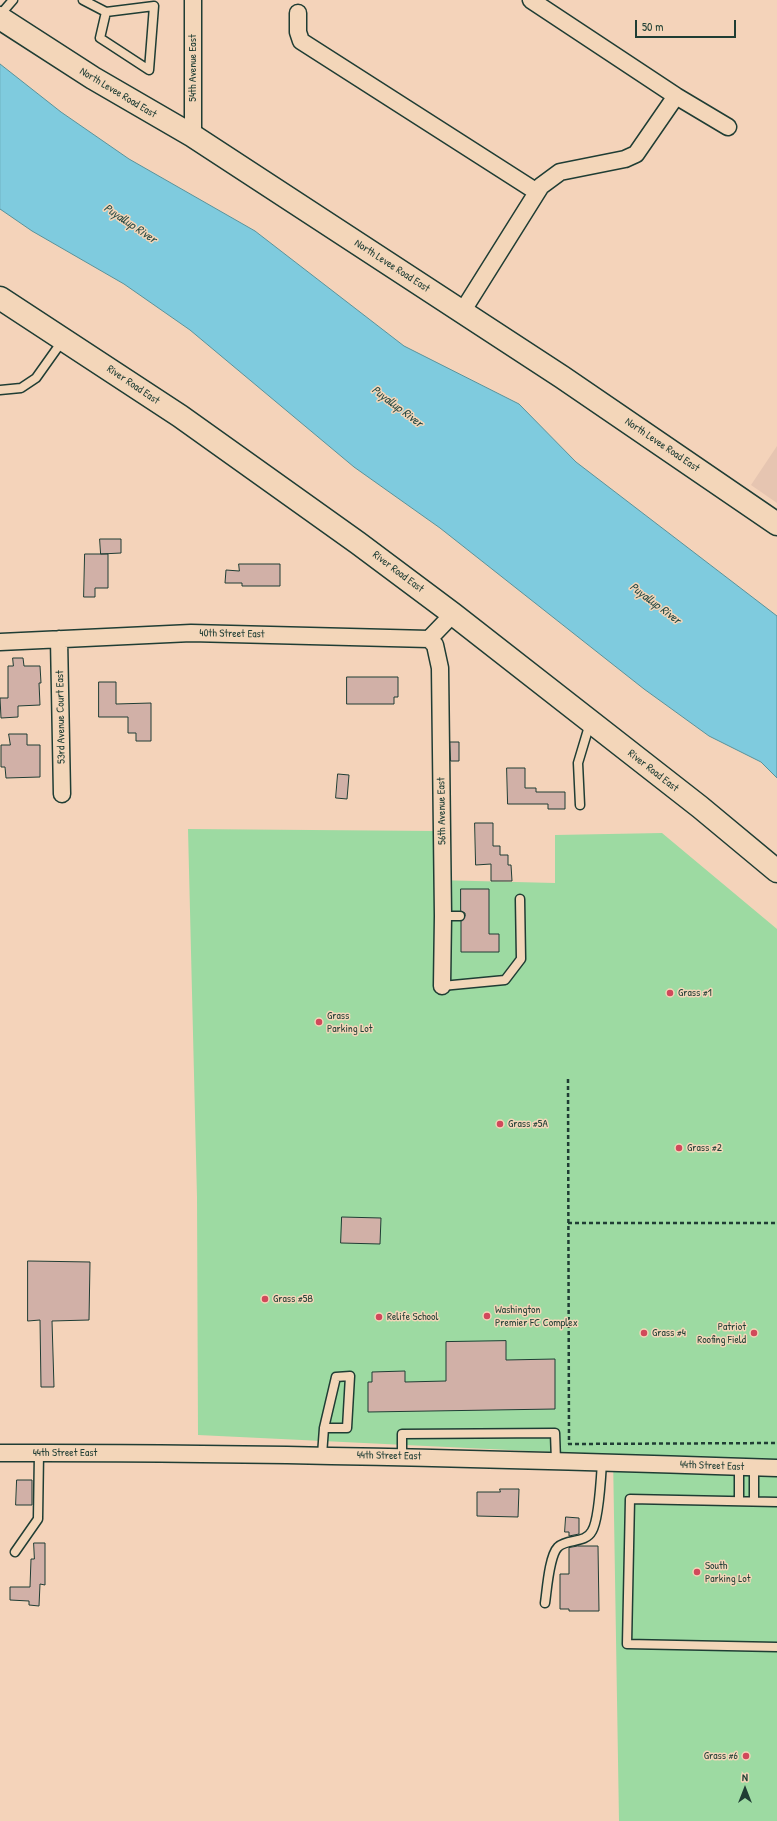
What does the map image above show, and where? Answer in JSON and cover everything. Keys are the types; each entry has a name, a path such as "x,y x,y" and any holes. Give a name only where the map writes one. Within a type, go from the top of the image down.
{"main road":[{"name":"North Levee Road East","path":"0,18 93,78 193,136 562,377 777,524"},
{"name":"River Road East","path":"0,298 180,416 285,489 453,614 694,803 777,871"}],"street":[{"name":"54th Avenue East","path":"193,0 193,136"},
{"path":"531,0 676,96 728,127"},
{"path":"298,13 298,32 301,41 537,192"},
{"path":"462,312 541,186 560,172 624,159 636,154 676,96"},
{"path":"428,639 453,614"},
{"name":"40th Street East","path":"0,642 191,633 428,639"},
{"name":"53rd Avenue Court East","path":"59,639 62,794"},
{"name":"56th Avenue East","path":"428,639 435,646 440,668 443,916 442,986"},
{"name":"44th Street East","path":"0,1453 187,1452 402,1456 777,1468"}],"lane":[{"path":"0,15 13,0"},
{"path":"83,0 106,12 154,6 149,70 100,38 106,12"},
{"path":"0,390 21,388 36,378 64,339"},
{"path":"580,805 578,763 590,722"},
{"path":"442,986 505,980 521,958 520,899"},
{"path":"443,916 460,916"},
{"path":"322,1455 324,1428 336,1376 350,1376 347,1428 324,1428"},
{"path":"402,1456 402,1434 555,1433 556,1460"},
{"path":"15,1552 38,1519 39,1453"},
{"path":"545,1603 552,1556 557,1548 564,1543 584,1539 592,1533 596,1522 602,1462"},
{"path":"739,1501 746,1467"},
{"path":"746,1467 754,1501"},
{"path":"777,1502 630,1499 627,1644 777,1647"}],"path":[{"path":"568,1079 569,1444"},
{"path":"568,1223 777,1223"},
{"path":"555,1444 777,1443"}],"shaded area":[{"path":"777,446 777,503 751,485"}],"green space":[{"name":"Washington Premier FC Complex","path":"188,829 435,831 435,880 555,883 555,835 662,833 777,929 777,1821 619,1821 613,1455 198,1435 197,1197"}],"water":[{"name":"Puyallup River","path":"0,64 61,112 129,159 255,231 404,346 519,404 576,462 777,616 777,778 761,762 709,736 644,689 440,528 354,467 190,330 124,284 32,231 0,209"}],"building":[{"path":"100,539 121,539 121,553 101,554"},
{"path":"85,554 108,554 108,588 95,588 95,597 84,597"},
{"path":"239,564 280,564 280,586 242,586 242,583 225,583 226,570 239,571"},
{"path":"13,658 23,658 24,666 40,666 40,705 18,706 18,717 1,718 0,698 8,698 8,666 13,666"},
{"path":"347,677 398,677 398,697 394,697 394,704 347,704"},
{"path":"99,682 116,682 116,704 151,703 151,741 136,741 136,733 128,733 128,717 99,717"},
{"path":"9,734 27,734 27,745 40,745 40,777 6,778 5,767 1,767 1,745 10,745"},
{"path":"450,742 459,742 459,761 451,761"},
{"path":"507,768 525,768 525,788 536,788 536,792 565,792 565,809 548,809 548,804 508,804"},
{"path":"338,774 349,775 347,799 336,798"},
{"path":"475,823 493,823 493,846 500,846 500,855 508,855 508,865 511,865 512,881 491,881 491,864 476,865"},
{"path":"461,889 489,889 489,934 499,934 499,952 461,952 461,921 465,916 465,913 461,911"},
{"path":"342,1217 381,1218 380,1244 341,1243"},
{"path":"28,1261 90,1262 89,1320 52,1321 54,1387 41,1387 40,1320 28,1321"},
{"path":"506,1341 506,1360 555,1359 555,1409 368,1412 368,1382 372,1382 372,1372 405,1371 405,1382 446,1381 446,1342"},
{"path":"17,1480 32,1480 32,1505 16,1505"},
{"path":"500,1489 519,1489 518,1517 477,1516 477,1492 500,1492"},
{"path":"566,1517 579,1518 579,1534 569,1536 569,1532 565,1532"},
{"path":"34,1543 45,1543 45,1585 40,1584 39,1606 29,1605 29,1601 10,1600 10,1587 30,1587 31,1559 34,1559"},
{"path":"578,1546 598,1546 599,1611 569,1611 569,1609 560,1609 560,1574 569,1574 569,1548"}],"place":[{"name":"Grass #1","path":"670,993"},
{"name":"Grass Parking Lot","path":"319,1022"},
{"name":"Grass #5A","path":"500,1124"},
{"name":"Grass #2","path":"679,1148"},
{"name":"Grass #5B","path":"265,1299"},
{"name":"Washington Premier FC Complex","path":"487,1316"},
{"name":"Relife School","path":"379,1317"},
{"name":"Grass #4","path":"644,1333"},
{"name":"Patriot Roofing Field","path":"754,1333"},
{"name":"South Parking Lot","path":"697,1572"},
{"name":"Grass #6","path":"746,1756"}]}
